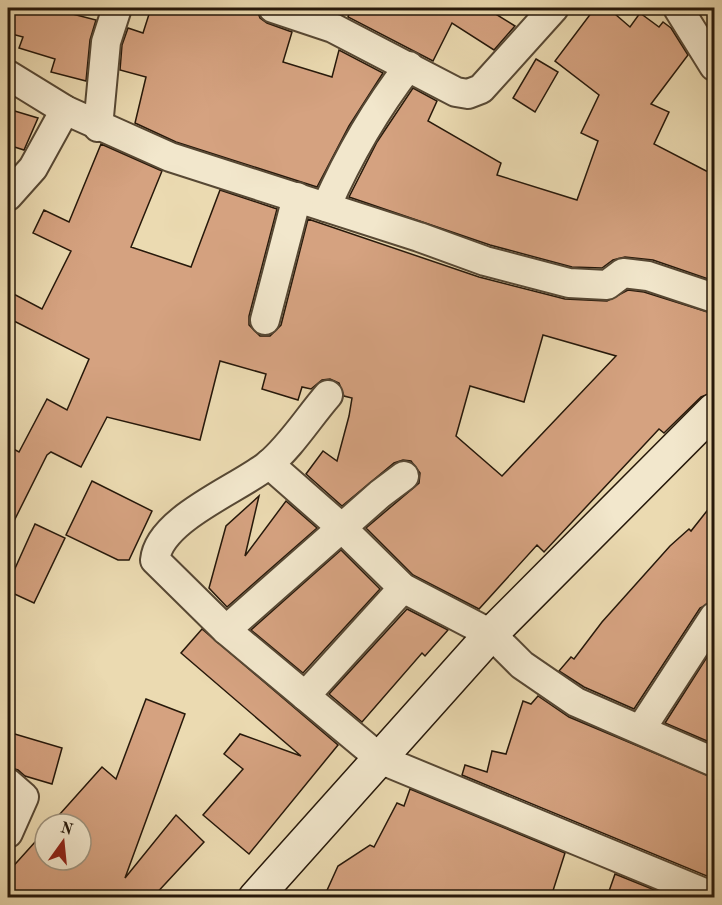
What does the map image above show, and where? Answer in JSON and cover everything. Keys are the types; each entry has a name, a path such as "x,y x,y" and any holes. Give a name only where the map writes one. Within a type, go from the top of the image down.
{"main road":[{"path":"255,897 382,760 491,634 714,410"}],"street":[{"path":"98,127 106,42 117,8"},
{"path":"290,10 333,28 456,92 476,92 554,8"},
{"path":"678,8 714,66"},
{"path":"326,207 357,140 379,104 409,66"},
{"path":"8,75 98,127 170,157 297,197 485,261 569,283 607,285 623,273 648,276 714,298"},
{"path":"8,196 33,168 65,110"},
{"path":"265,320 297,197"},
{"path":"327,395 269,464 174,526 157,546 155,560 226,630 382,760 700,895"},
{"path":"269,464 343,529 404,588 491,634 522,665 576,702 714,762"},
{"path":"226,630 380,494 404,476"},
{"path":"305,696 404,588"},
{"path":"641,729 714,617"},
{"path":"8,783 24,797 8,833"}],"building":[{"path":"8,8 49,8 96,20 90,40 86,81 51,72 55,59 19,48 23,37 8,33"},
{"path":"151,8 248,8 257,10 260,18 267,23 292,32 283,62 332,77 339,50 383,73 349,126 317,187 176,142 135,123 146,77 120,70 122,45 128,28 143,33"},
{"path":"351,8 486,8 515,26 494,50 452,23 433,61 348,17"},
{"path":"595,8 608,8 630,27 640,13 659,27 663,22 671,28 688,55 651,104 669,112 654,144 714,175 714,281 653,260 625,257 613,260 602,268 572,267 490,245 349,197 377,142 413,88 437,101 428,121 501,163 497,175 577,200 598,141 581,133 599,95 555,61"},
{"path":"536,59 558,72 535,112 513,98"},
{"path":"8,109 38,118 24,150 8,145"},
{"path":"101,144 162,171 131,247 191,267 220,190 277,209 249,316 249,325 260,336 270,336 281,325 308,219 479,277 565,299 607,301 628,290 644,292 714,314 714,392 701,397 664,433 659,429 544,552 537,545 479,609 413,575 366,528 419,483 420,473 411,461 403,460 394,463 342,506 306,474 323,451 337,461 352,398 344,396 339,383 330,379 322,380 311,389 302,387 298,400 262,389 266,374 220,361 200,440 107,417 81,467 51,452 47,455 8,533 8,446 19,452 47,399 67,410 89,359 8,318 8,291 42,309 71,251 33,233 44,210 69,222","holes":["543,335 616,356 502,476 456,436 470,386 524,402"]},
{"path":"92,481 152,511 129,560 118,560 66,535"},
{"path":"259,496 245,556 286,501 317,528 227,607 209,588 226,526"},
{"path":"714,502 714,601 700,608 634,709 584,687 559,671 571,657 574,659 602,622 670,546 689,529 691,531"},
{"path":"35,524 65,538 34,603 8,591 8,584"},
{"path":"341,550 380,589 303,673 251,630"},
{"path":"407,609 448,630 425,656 422,653 362,722 329,694"},
{"path":"202,629 338,745 249,854 203,815 243,769 224,754 240,734 301,756 181,653"},
{"path":"714,646 714,744 665,723"},
{"path":"538,696 569,717 714,778 714,879 462,775 465,765 487,772 492,751 506,754 523,701 531,704"},
{"path":"146,699 185,714 125,878 176,815 204,842 153,897 8,897 8,872 33,844 33,872 93,872 93,812 62,812 102,767 116,779"},
{"path":"8,732 62,748 52,784 25,776 18,770 8,767"},
{"path":"410,789 565,853 551,897 324,897 338,866 370,845 374,847 397,803 404,806"},
{"path":"615,874 672,897 607,897"}]}
